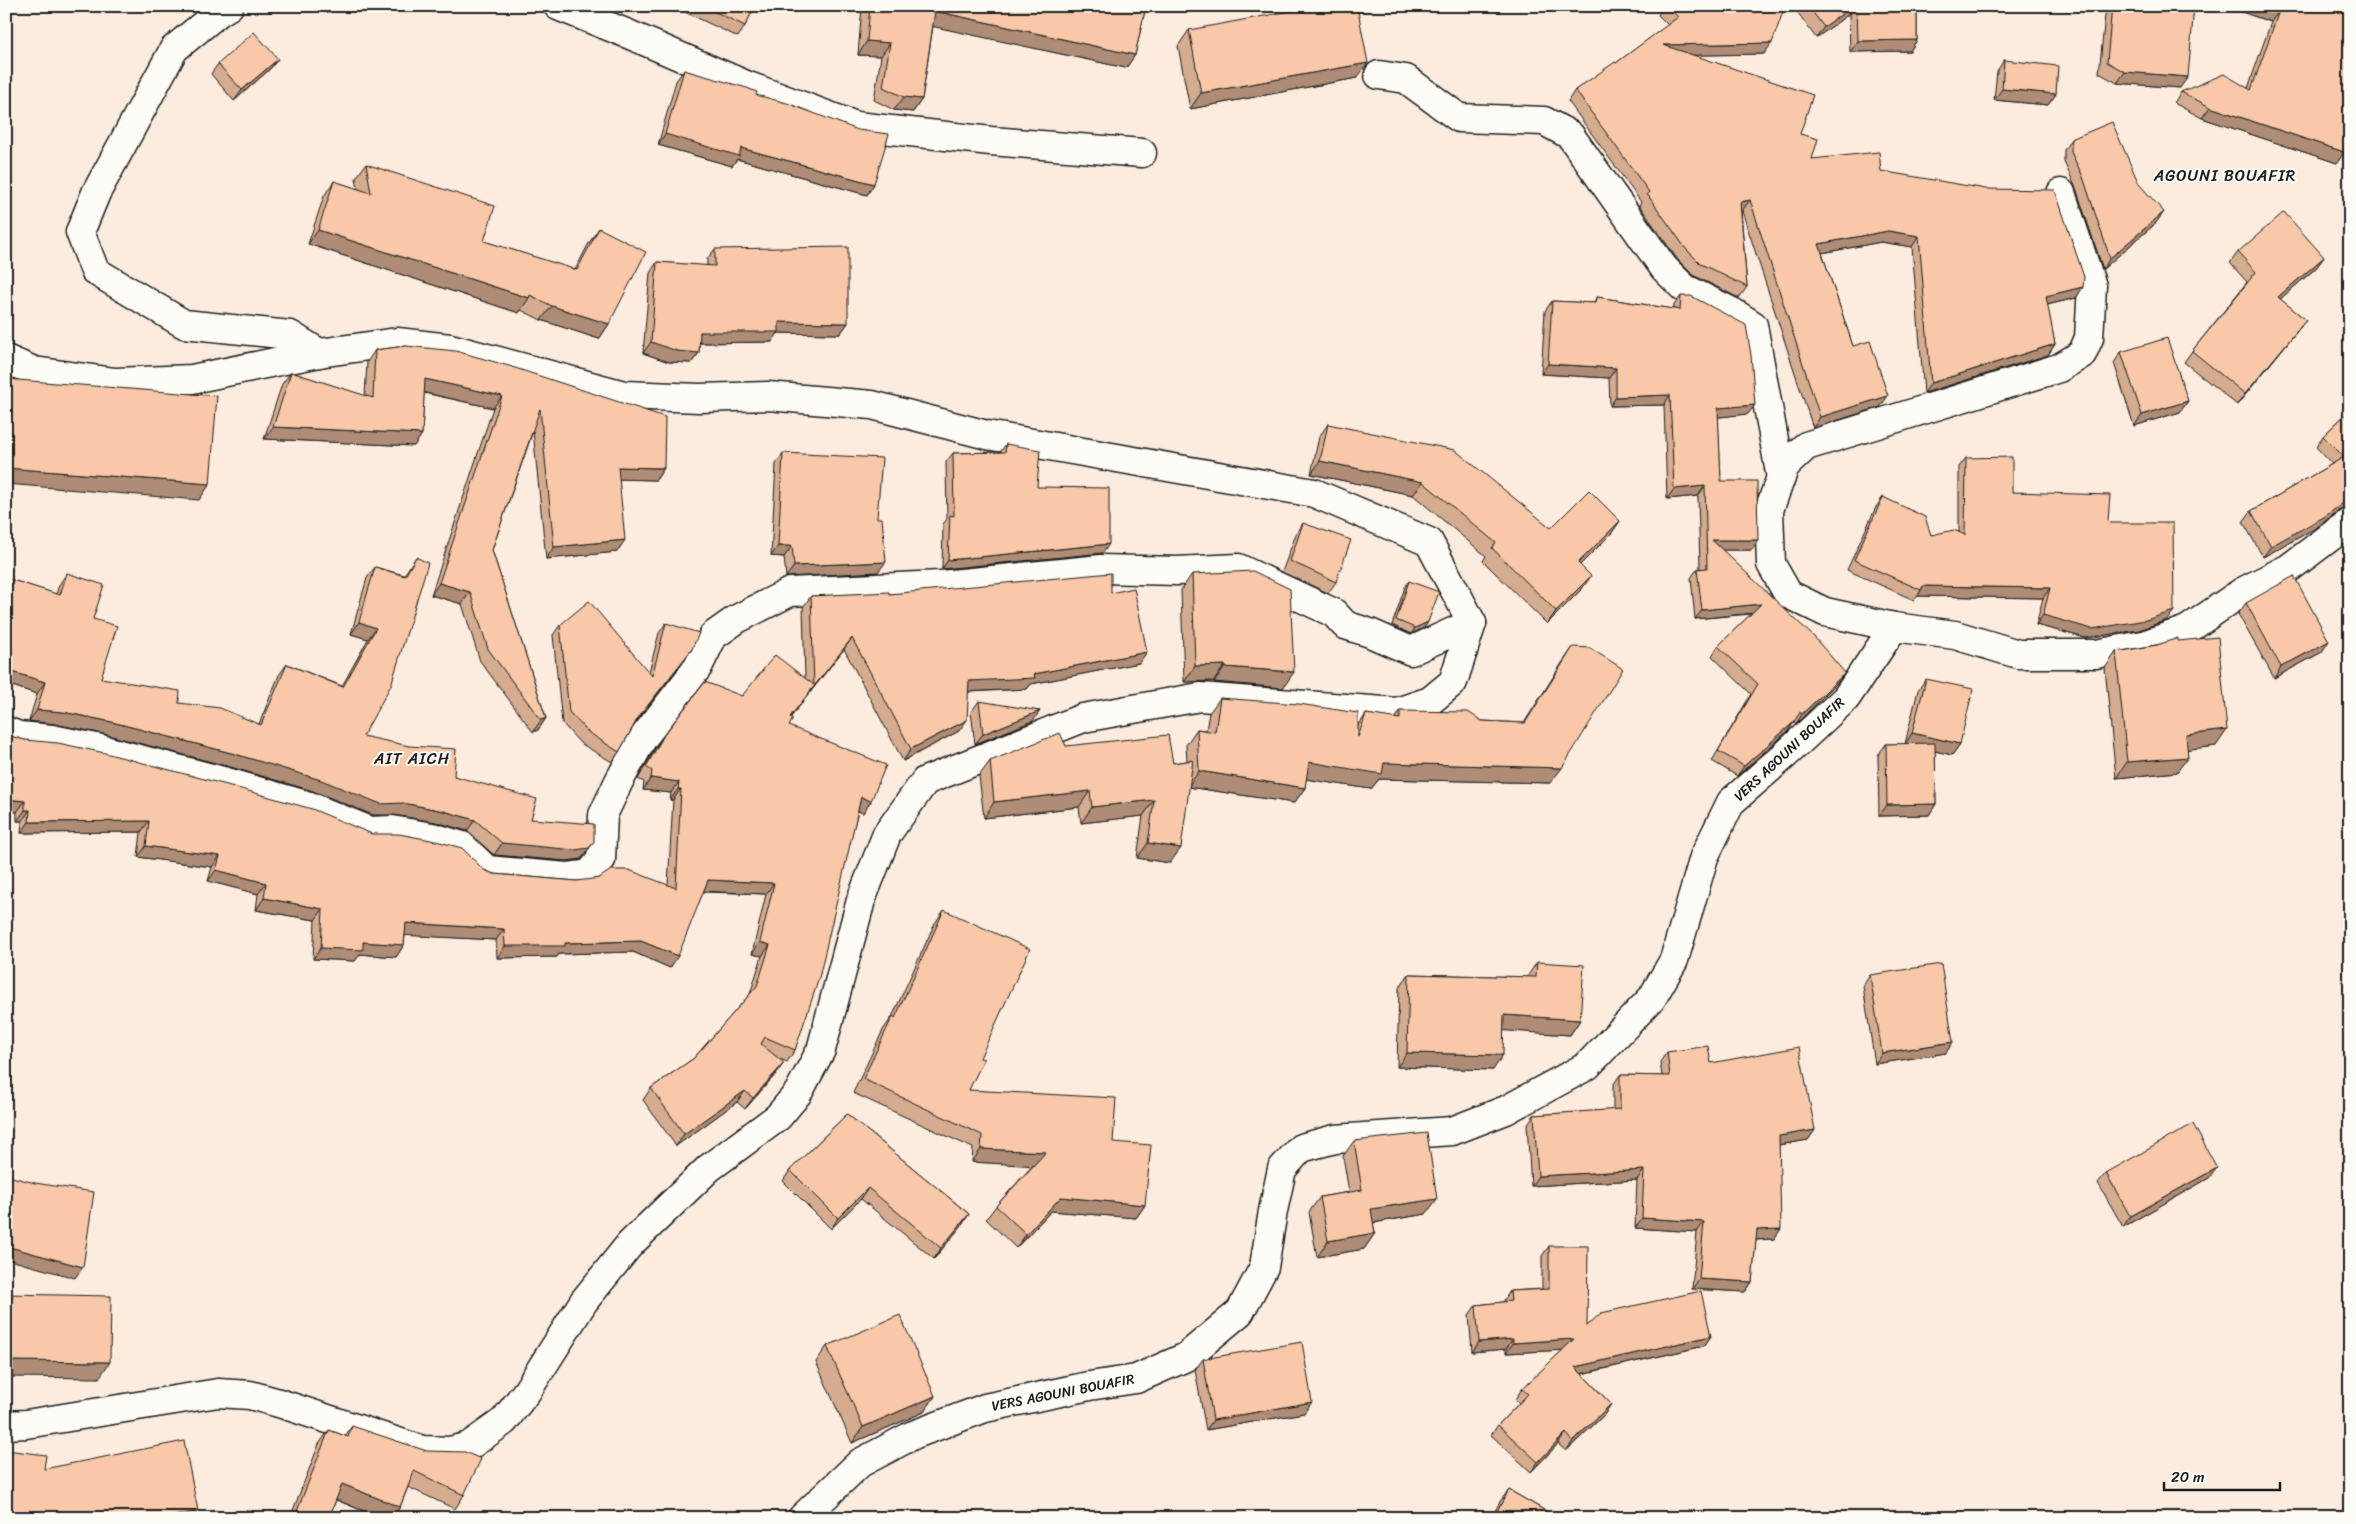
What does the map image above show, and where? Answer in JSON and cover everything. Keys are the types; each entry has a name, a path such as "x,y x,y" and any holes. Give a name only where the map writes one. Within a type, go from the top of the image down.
{"street":[{"path":"229,6 174,49 96,193 80,232 95,271 184,324 290,335 319,353"},
{"path":"558,6 746,85 856,126 991,141 1142,153"},
{"path":"1379,75 1406,79 1459,118 1544,121 1570,135 1664,268 1684,288 1734,312 1753,325 1780,478"},
{"path":"2061,193 2092,286 2089,338 2082,354 2059,368 1806,446 1785,466 1769,510 1771,564 1788,594 1825,612 1894,627 1955,635 2018,654 2096,654 2143,645 2187,630 2242,592 2289,568 2350,522"},
{"path":"6,359 34,371 115,382 192,379 319,353 398,342 450,348 624,395 700,398 768,396 872,405 987,435 1314,493 1429,542 1472,623 1453,682 1430,701 1397,712 1200,697 1083,718 926,781 887,834 861,900 821,1050 798,1093 778,1117 709,1168 630,1244 584,1301 527,1390 504,1421 469,1446 450,1451 422,1450 250,1395 218,1393 26,1424 6,1425"},
{"path":"6,731 19,736 52,739 101,749 223,781 309,806 370,831 392,830 432,837 462,846 487,870 567,877 590,874 601,860 604,814 619,781 643,738 698,668 713,636 736,619 790,592 941,585 1100,568 1177,571 1238,568 1334,613 1345,625 1370,632 1411,651 1472,623"},
{"name":"VERS AGOUNI BOUAFIR","path":"802,1518 860,1463 914,1435 985,1408 1089,1386 1136,1379 1186,1357 1240,1312 1264,1267 1282,1169 1301,1148 1335,1139 1452,1131 1506,1110 1587,1066 1652,998 1674,960 1704,857 1731,802 1846,698 1894,627"}],"building":[{"path":"703,6 755,6 745,26"},
{"path":"870,6 1146,6 1135,55 935,11 922,99 904,97 883,87 890,43 867,41"},
{"path":"1318,6 1357,6 1368,63 1201,93 1189,30"},
{"path":"1667,6 1750,6 1747,11 1754,6 1785,6 1772,43 1663,45 1813,95 1800,134 1818,139 1812,159 1879,152 1881,171 1986,189 2055,190 2084,277 2083,287 2046,296 2055,344 1931,383 1919,236 1888,231 1819,244 1853,346 1870,341 1888,396 1820,417 1750,200 1740,202 1747,287 1701,264 1686,249 1647,194 1649,192 1575,90 1616,63 1678,17"},
{"path":"1808,6 1853,6 1824,27"},
{"path":"1857,6 1917,6 1917,40 1858,41"},
{"path":"2112,6 2194,6 2188,77 2125,72 2107,62"},
{"path":"2264,6 2350,6 2350,142 2344,152 2210,107 2181,92 2224,74 2251,90 2279,11"},
{"path":"254,32 278,59 242,90 218,64"},
{"path":"2004,60 2058,66 2056,94 2002,89"},
{"path":"684,70 747,88 757,92 756,95 787,103 858,130 889,134 874,184 741,148 739,156 665,134"},
{"path":"2112,122 2139,184 2164,212 2110,258 2083,177 2071,152 2071,139"},
{"path":"366,164 495,206 484,241 577,270 599,228 646,252 609,324 552,306 530,295 529,298 318,230 334,181 371,193"},
{"path":"2284,212 2324,257 2278,297 2306,320 2245,394 2192,351 2256,272 2238,252"},
{"path":"848,247 848,323 779,322 779,332 700,332 699,353 677,351 651,342 657,262 715,266 715,249"},
{"path":"1681,296 1691,296 1746,325 1751,355 1755,405 1718,408 1721,481 1757,481 1758,540 1712,540 1814,637 1845,673 1802,714 1800,712 1794,722 1744,766 1718,751 1758,684 1718,646 1761,604 1702,610 1697,569 1707,568 1705,486 1674,489 1670,395 1616,397 1616,368 1548,364 1552,301 1596,303 1597,297 1680,310"},
{"path":"2167,338 2188,401 2142,415 2121,352"},
{"path":"406,346 456,351 509,366 665,417 664,468 618,467 625,540 554,547 540,409 492,550 546,718 541,720 488,649 470,592 439,583 502,396 425,379 422,434 273,427 291,372 373,398 375,350"},
{"path":"6,379 217,396 210,484 6,468"},
{"path":"2350,410 2350,498 2324,517 2271,546 2251,511 2344,457 2323,436"},
{"path":"1328,424 1455,450 1551,528 1589,490 1620,521 1578,563 1591,576 1556,611 1492,548 1496,543 1423,482 1320,461"},
{"path":"1006,444 1040,450 1037,487 1109,488 1109,544 948,560 950,515 954,516 953,453 1005,452"},
{"path":"783,453 882,458 877,518 882,518 886,562 794,566 792,546 778,546"},
{"path":"2012,457 2012,492 2110,495 2108,521 2110,523 2173,523 2174,611 2146,620 2092,629 2043,615 2050,588 1923,586 1921,590 1854,560 1883,497 1925,517 1931,535 1954,530 1965,535 1966,458"},
{"path":"1303,523 1351,540 1336,582 1290,561"},
{"path":"416,557 428,563 391,685 363,736 409,746 456,749 454,776 537,799 531,819 594,824 594,842 589,848 575,850 502,843 475,820 444,811 403,803 381,804 321,780 235,754 112,722 63,712 37,710 45,682 6,670 6,578 60,595 67,573 104,585 93,619 117,626 101,678 180,691 179,703 220,708 261,725 287,664 343,687 376,628 359,622 375,567 405,576"},
{"path":"1253,571 1290,589 1294,672 1225,667 1225,665 1195,666 1192,574"},
{"path":"1111,573 1111,593 1134,588 1147,652 1034,674 1035,678 969,681 967,720 911,749 852,638 790,717 793,719 789,726 886,765 871,801 861,797 819,978 795,1050 765,1037 761,1044 784,1063 753,1098 745,1091 684,1134 651,1088 694,1058 757,986 770,945 760,942 774,883 708,880 678,956 641,941 565,943 565,946 505,946 504,929 406,923 404,945 363,942 363,950 321,948 323,909 264,898 266,883 216,870 220,856 146,846 149,821 29,822 30,810 25,810 25,801 6,799 6,735 25,740 58,743 105,753 227,785 312,809 372,834 399,834 462,848 484,870 494,874 577,881 599,878 611,870 629,870 676,888 681,789 678,789 679,782 651,778 652,771 646,767 664,735 705,682 742,696 775,655 814,685 811,596 889,592 889,594"},
{"path":"2294,576 2329,641 2281,667 2246,603"},
{"path":"1409,581 1439,592 1428,622 1415,628 1396,620"},
{"path":"589,601 652,676 666,623 699,633 692,649 638,718 619,752 588,732 569,712 560,625"},
{"path":"2218,637 2227,730 2186,735 2188,757 2127,762 2116,652 2157,645 2178,638 2178,641"},
{"path":"1573,647 1590,648 1623,669 1562,768 1384,763 1382,774 1309,762 1305,788 1199,771 1197,729 1215,732 1220,698 1299,704 1358,713 1358,737 1366,714 1400,719 1400,711 1468,712 1482,721 1525,723"},
{"path":"1926,679 1973,689 1960,744 1912,733"},
{"path":"979,701 1040,711 983,734"},
{"path":"1060,733 1066,746 1168,735 1173,763 1193,760 1181,848 1148,843 1154,800 1092,807 1090,791 994,802 990,761"},
{"path":"1935,743 1936,804 1887,805 1886,744"},
{"path":"944,910 1030,949 980,1058 984,1059 969,1090 1116,1098 1113,1142 1151,1145 1145,1205 1061,1197 1026,1234 996,1206 1046,1152 981,1149 982,1135 863,1079 893,1016 895,1018"},
{"path":"1537,962 1584,965 1580,1020 1504,1015 1503,1055 1407,1053 1409,974 1536,977"},
{"path":"1941,964 1953,1042 1882,1053 1870,975"},
{"path":"1708,1046 1711,1063 1799,1047 1815,1130 1779,1136 1781,1229 1757,1230 1752,1282 1699,1279 1704,1222 1642,1218 1644,1170 1538,1176 1534,1115 1620,1109 1620,1075 1670,1076 1667,1052"},
{"path":"847,1114 969,1214 941,1248 868,1188 838,1218 790,1170"},
{"path":"2193,1124 2217,1168 2130,1216 2106,1173"},
{"path":"1427,1133 1437,1199 1371,1209 1375,1233 1328,1241 1320,1197 1362,1190 1354,1141"},
{"path":"8,1176 35,1183 94,1192 83,1267 6,1246 6,1182"},
{"path":"1549,1246 1588,1246 1587,1326 1601,1313 1701,1291 1711,1336 1575,1367 1611,1404 1573,1441 1566,1433 1538,1462 1498,1425 1528,1394 1522,1389 1574,1339 1513,1343 1513,1339 1479,1342 1476,1305 1511,1301 1510,1291 1549,1289"},
{"path":"6,1294 111,1296 110,1362 6,1361"},
{"path":"900,1315 935,1396 863,1427 827,1346"},
{"path":"1302,1342 1312,1402 1213,1420 1203,1359"},
{"path":"352,1426 427,1451 465,1452 481,1459 464,1495 414,1471 400,1507 342,1484 329,1518 314,1518 297,1511 329,1430 348,1437"},
{"path":"184,1441 198,1511 163,1518 6,1518 6,1450 46,1455 44,1469"},
{"path":"1509,1490 1558,1518 1493,1518"}],"district":[{"name":"AGOUNI BOUAFIR","path":"2225,175"},
{"name":"AIT AICH","path":"412,758"}]}
